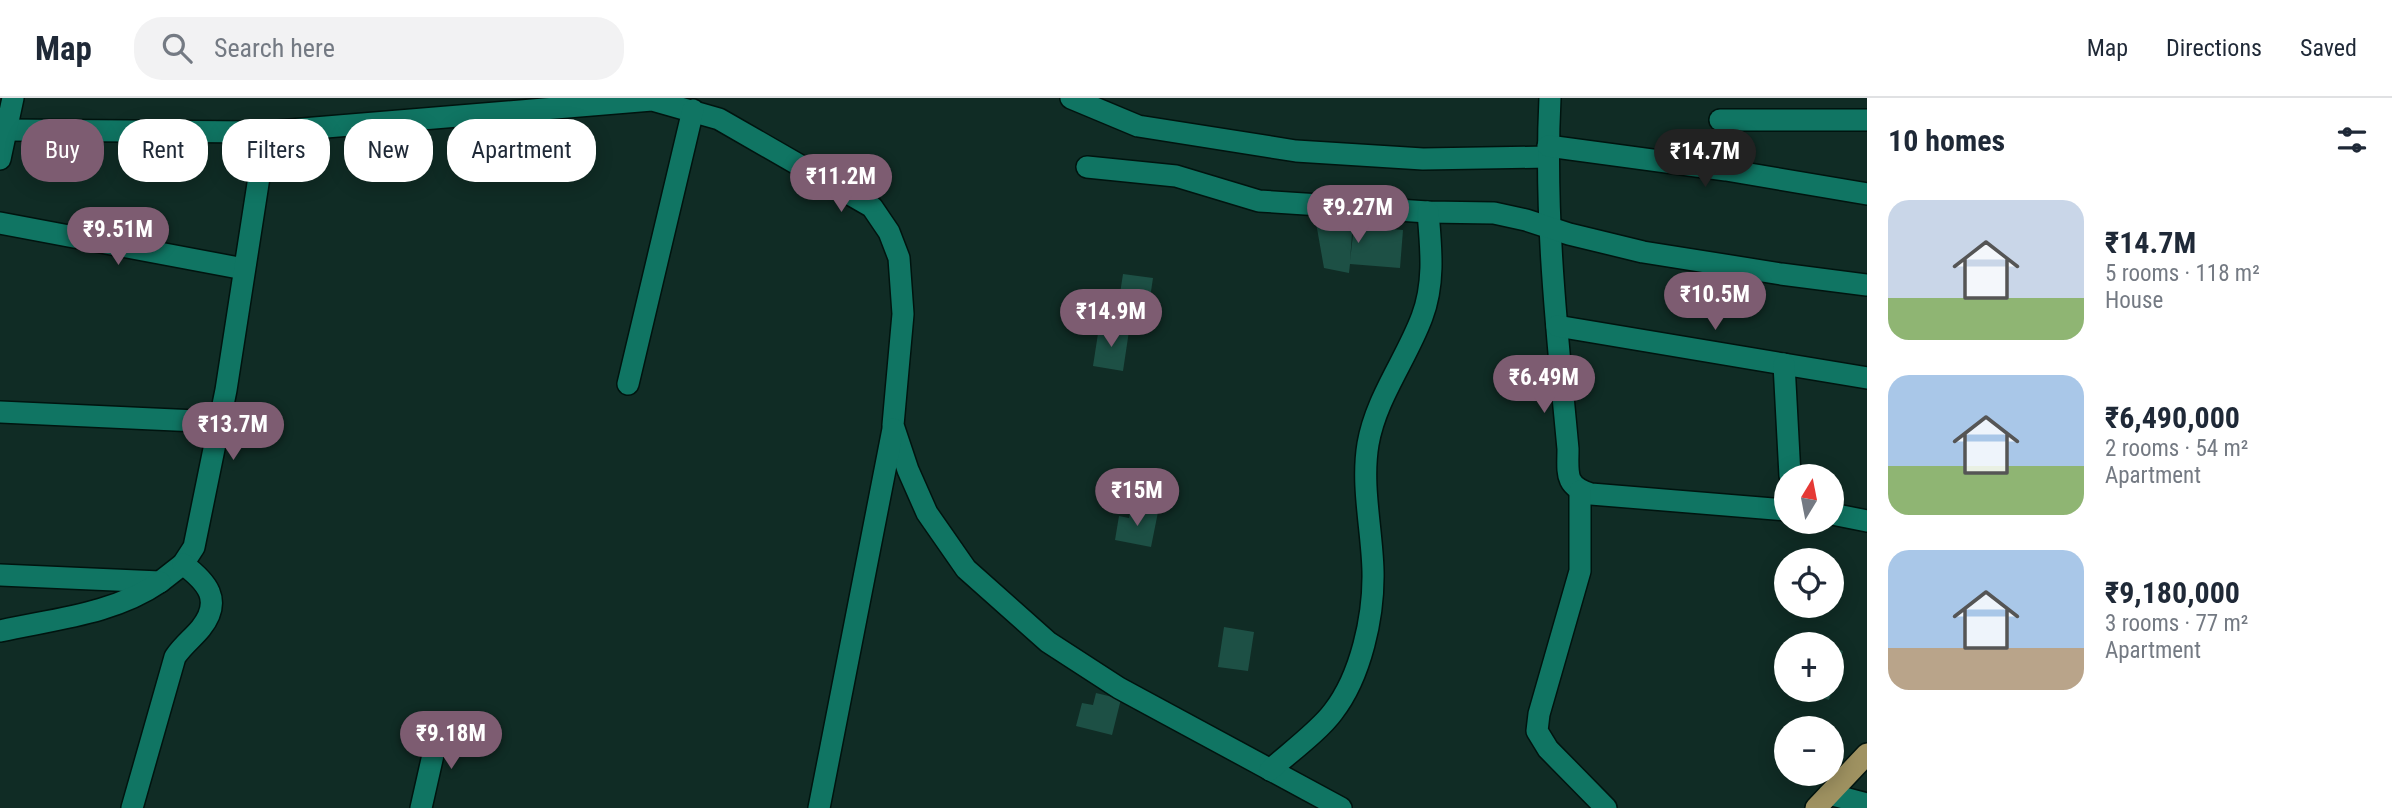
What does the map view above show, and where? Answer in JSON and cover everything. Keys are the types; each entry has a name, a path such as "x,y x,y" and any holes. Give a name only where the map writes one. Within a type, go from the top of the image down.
{"main road":[{"path":"1822,801 1867,754"}],"street":[{"path":"0,159 13,98"},
{"path":"1071,98 1138,126 1296,151 1423,159 1548,151 1726,170 1867,194"},
{"path":"1550,98 1549,227 1568,473 1572,484 1580,491 1591,494 1774,509"},
{"path":"330,127 652,100 719,119 872,207 889,232 900,258 903,314 893,425 818,808"},
{"path":"628,384 692,110"},
{"path":"1720,120 1867,120"},
{"path":"6,130 222,132"},
{"path":"1087,167 1176,177 1259,201 1428,212 1494,213 1643,252 1867,285"},
{"path":"0,631 106,608 143,593 183,564 194,547 219,422 258,182"},
{"path":"1270,770 1333,713 1348,688 1370,621 1373,571 1366,470 1368,445 1377,410 1423,314 1432,269 1428,212"},
{"path":"0,223 244,269"},
{"path":"1557,326 1867,378"},
{"path":"1784,364 1789,464"},
{"path":"0,412 219,422"},
{"path":"893,425 908,470 927,513 966,569 1048,642 1119,688 1341,808"},
{"path":"1580,491 1580,571 1539,714 1537,731 1548,749 1606,808"},
{"path":"1844,516 1867,520"},
{"path":"132,808 175,657 185,643 201,629 210,613 212,602 208,586 183,564"},
{"path":"0,575 160,582"},
{"path":"421,808 440,724"},
{"path":"1822,801 1867,804"}],"building":[{"path":"1315,217 1353,221 1350,261 1354,226 1403,230 1400,268 1350,264 1349,273 1324,268"},
{"path":"1123,274 1153,278 1147,318 1117,313"},
{"path":"1099,327 1129,331 1123,371 1093,366"},
{"path":"1131,508 1158,512 1151,547 1115,540 1119,516 1129,518"},
{"path":"1224,627 1254,632 1248,671 1218,667"},
{"path":"1096,693 1121,699 1112,735 1076,726 1082,703 1093,705"}]}
